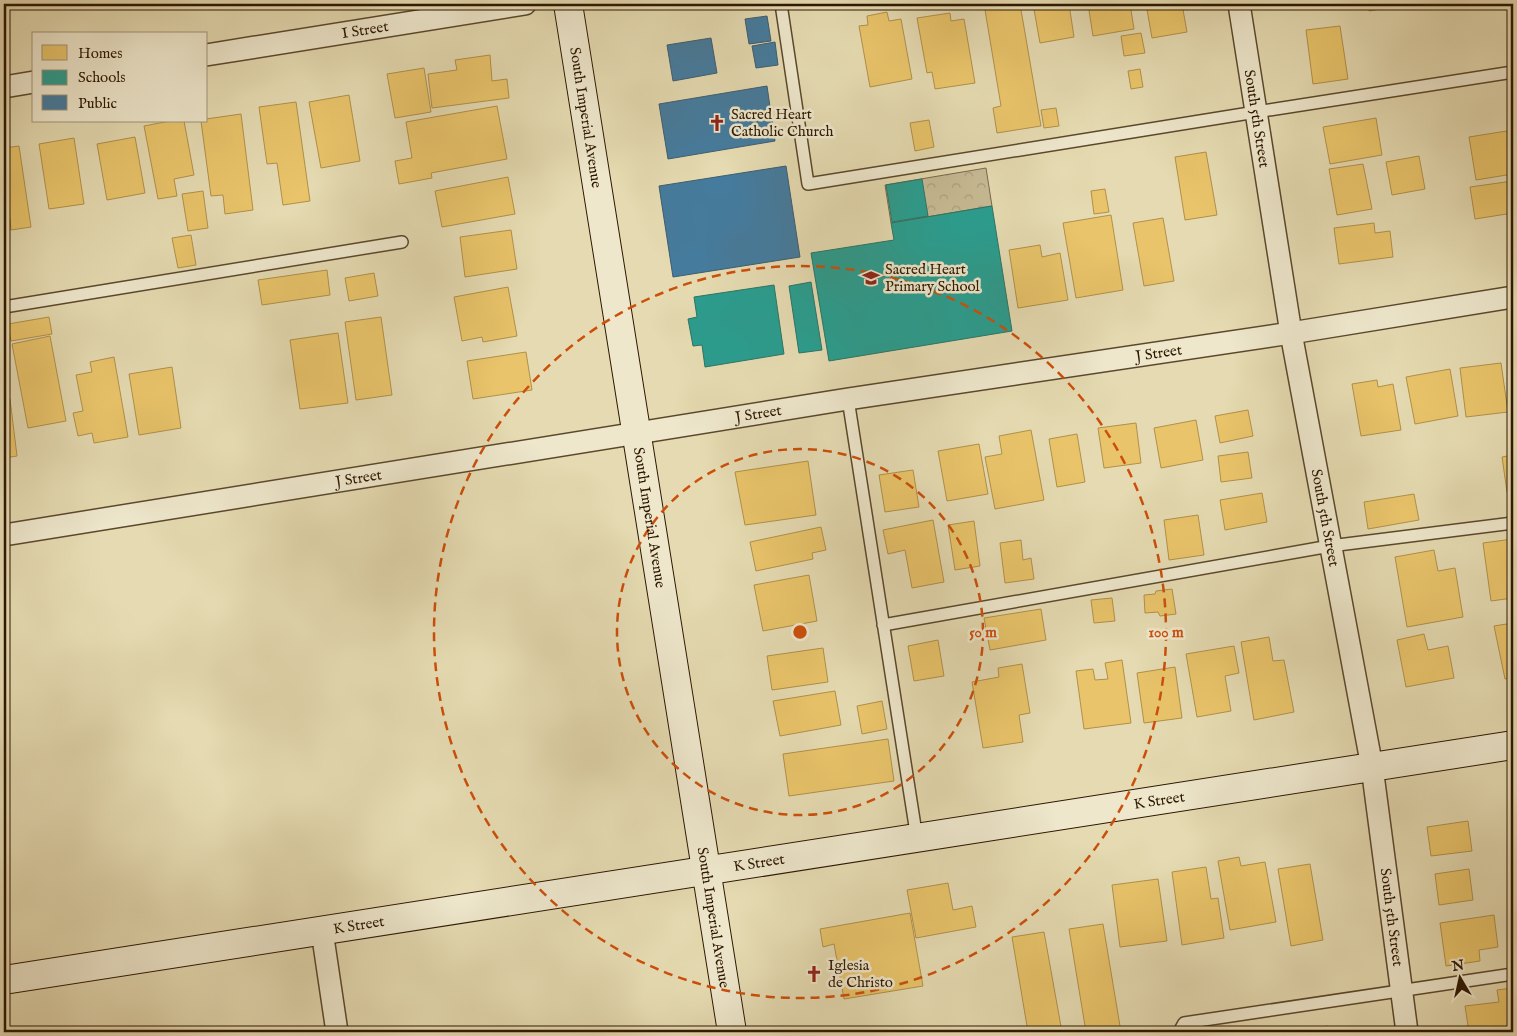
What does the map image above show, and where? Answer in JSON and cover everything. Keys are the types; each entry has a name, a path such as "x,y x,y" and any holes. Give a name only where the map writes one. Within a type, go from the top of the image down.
{"street":[{"name":"I Street","path":"208,55 524,4"},
{"name":"South Imperial Avenue","path":"568,4 732,1032"},
{"name":"South 5th Street","path":"1239,4 1291,333 1372,767 1407,1032"},
{"path":"4,87 32,82"},
{"name":"J Street","path":"4,535 848,400 1291,333 1513,297"},
{"name":"K Street","path":"4,980 1513,745"},
{"path":"322,930 338,1032"}],"lane":[{"path":"781,4 808,184 1513,72"},
{"path":"4,306 402,242"},
{"path":"848,400 917,839"},
{"path":"883,625 1330,546 1513,523"},
{"path":"1179,1032 1184,1023 1513,974"}],"green space":[{"path":"986,168 992,206 891,223 885,185"}],"building: Homes":[{"path":"984,4 1020,4 1041,126 997,133 993,108 1001,106"},
{"path":"1033,4 1069,4 1074,37 1040,43"},
{"path":"1088,4 1130,4 1134,29 1093,36"},
{"path":"1146,4 1182,4 1187,32 1152,38"},
{"path":"1368,4 1409,4 1369,11"},
{"path":"887,12 889,21 901,19 912,79 870,87 859,26 868,25 867,16"},
{"path":"950,13 951,21 964,19 975,83 935,89 932,72 927,73 917,18"},
{"path":"1340,26 1348,79 1313,84 1306,30"},
{"path":"1141,33 1145,53 1124,56 1121,36"},
{"path":"490,55 492,81 507,79 509,98 432,108 428,74 457,70 455,60"},
{"path":"424,68 431,112 395,118 387,74"},
{"path":"1140,69 1143,87 1131,89 1128,71"},
{"path":"349,95 360,161 321,168 309,102"},
{"path":"296,102 310,201 283,205 277,163 267,164 259,107"},
{"path":"497,106 507,159 431,173 432,178 399,184 395,161 412,158 406,122"},
{"path":"1056,108 1059,126 1044,128 1041,110"},
{"path":"241,114 253,210 225,214 223,195 211,196 201,122 208,122 208,119"},
{"path":"1376,118 1382,155 1330,164 1323,127"},
{"path":"929,120 934,147 915,151 910,123"},
{"path":"165,122 184,122 194,175 174,179 177,196 158,199 144,126"},
{"path":"1513,130 1513,174 1476,180 1469,137"},
{"path":"135,137 145,193 107,200 97,144"},
{"path":"74,138 84,204 49,209 39,144"},
{"path":"19,146 31,227 11,230 10,218 4,219 4,148"},
{"path":"1206,152 1217,215 1185,220 1175,157"},
{"path":"1419,156 1425,189 1392,195 1386,162"},
{"path":"1363,164 1372,209 1337,215 1329,169"},
{"path":"508,177 515,214 442,227 435,191"},
{"path":"1513,181 1513,213 1475,219 1470,187"},
{"path":"1105,189 1109,212 1094,214 1091,191"},
{"path":"203,191 208,228 188,231 182,194"},
{"path":"1111,215 1123,290 1076,298 1063,223"},
{"path":"1163,218 1174,281 1144,286 1133,223"},
{"path":"1374,223 1375,233 1390,231 1393,257 1339,264 1334,228"},
{"path":"511,230 517,269 465,277 460,237"},
{"path":"191,235 196,265 178,268 172,238"},
{"path":"1040,245 1042,257 1060,253 1068,300 1018,308 1009,250"},
{"path":"327,270 330,295 262,305 258,280"},
{"path":"374,273 378,296 349,301 345,278"},
{"path":"508,287 517,336 483,342 482,337 462,341 454,297"},
{"path":"49,317 52,334 11,341 8,324"},
{"path":"381,317 392,395 356,400 345,322"},
{"path":"338,333 348,403 300,409 290,340"},
{"path":"50,336 66,421 28,428 12,344"},
{"path":"526,352 532,390 473,399 467,361"},
{"path":"114,357 128,437 94,443 92,433 78,436 73,413 83,411 76,375 92,372 90,362"},
{"path":"1501,363 1508,412 1466,417 1460,368"},
{"path":"172,367 181,428 139,435 129,374"},
{"path":"1450,369 1458,416 1415,424 1406,377"},
{"path":"1377,380 1378,387 1393,384 1401,430 1361,436 1352,384"},
{"path":"10,399 17,456 4,458 4,400"},
{"path":"1248,410 1253,436 1220,443 1215,416"},
{"path":"1196,420 1203,460 1161,468 1154,428"},
{"path":"1136,423 1141,463 1104,468 1098,428"},
{"path":"1031,430 1044,500 995,509 985,457 1002,454 999,436"},
{"path":"1077,434 1085,482 1057,487 1049,439"},
{"path":"979,444 988,494 947,501 938,451"},
{"path":"1248,452 1252,478 1221,482 1218,456"},
{"path":"1513,455 1513,491 1507,492 1502,457"},
{"path":"808,461 816,515 745,525 735,472"},
{"path":"913,470 919,507 885,512 879,475"},
{"path":"1262,493 1267,522 1225,530 1220,500"},
{"path":"1414,494 1419,520 1368,529 1364,502"},
{"path":"1198,515 1204,555 1169,560 1164,520"},
{"path":"933,520 944,582 912,588 905,550 888,554 883,530"},
{"path":"974,521 980,566 955,570 948,525"},
{"path":"821,527 826,550 812,553 813,559 756,571 750,542"},
{"path":"1513,539 1513,598 1491,601 1483,543"},
{"path":"1021,540 1023,560 1031,558 1034,579 1005,583 1000,543"},
{"path":"1434,550 1438,571 1455,568 1463,617 1407,627 1395,557"},
{"path":"809,575 817,621 763,631 754,585"},
{"path":"1172,589 1176,614 1160,616 1158,612 1145,613 1144,595"},
{"path":"1112,598 1115,621 1094,623 1091,600"},
{"path":"1041,609 1046,640 990,650 984,618"},
{"path":"1513,623 1513,677 1505,679 1494,626"},
{"path":"1424,634 1428,650 1448,646 1454,678 1406,687 1397,640"},
{"path":"1269,637 1273,661 1284,660 1294,712 1254,720 1241,642"},
{"path":"938,640 944,676 914,681 908,646"},
{"path":"1234,646 1239,673 1225,676 1231,711 1197,717 1186,654"},
{"path":"823,648 828,682 772,690 767,656"},
{"path":"1122,660 1131,723 1084,729 1076,671 1093,669 1095,680 1108,679 1105,663"},
{"path":"1022,664 1030,713 1019,715 1023,742 983,748 972,682 999,677 998,668"},
{"path":"1175,667 1182,718 1144,723 1137,673"},
{"path":"835,691 841,725 780,736 773,701"},
{"path":"882,701 887,729 862,734 857,706"},
{"path":"888,739 894,781 789,796 783,754"},
{"path":"1468,821 1472,851 1431,856 1427,827"},
{"path":"1239,857 1241,866 1265,862 1276,922 1230,930 1218,861"},
{"path":"1310,864 1323,940 1291,946 1278,869"},
{"path":"1206,867 1211,899 1218,898 1224,938 1182,945 1172,872"},
{"path":"1469,869 1473,900 1439,905 1435,874"},
{"path":"1158,879 1167,941 1120,947 1112,885"},
{"path":"948,883 953,910 972,906 976,927 916,938 907,890"},
{"path":"910,913 923,986 844,999 834,944 823,947 820,929"},
{"path":"1494,915 1498,947 1479,950 1480,961 1446,966 1440,923"},
{"path":"1103,924 1121,1032 1086,1032 1069,929"},
{"path":"1044,932 1062,1032 1028,1032 1012,937"},
{"path":"1513,988 1513,1027 1469,1032 1465,1006 1499,1002 1497,990"},
{"path":"1328,1026 1329,1032 1282,1032"}],"building: Schools":[{"path":"922,179 928,216 892,222 886,185"},
{"path":"992,206 1012,331 829,361 811,253 894,240 891,223"},
{"path":"811,282 822,350 799,353 789,286"},
{"path":"774,285 784,354 705,367 702,345 693,346 688,319 697,317 694,297"}],"building: Public":[{"path":"767,16 771,41 749,44 745,19"},
{"path":"711,38 717,73 673,81 667,45"},
{"path":"775,42 778,65 756,68 752,46"},
{"name":"Sacred Heart Catholic Church","path":"767,86 775,141 668,159 659,104"},
{"path":"786,166 800,257 673,277 659,186"}],"place":[{"name":"Sacred Heart Catholic Church","path":"717,123"},
{"name":"Sacred Heart Primary School","path":"871,278"},
{"name":"Iglesia de Christo","path":"814,974"}]}
